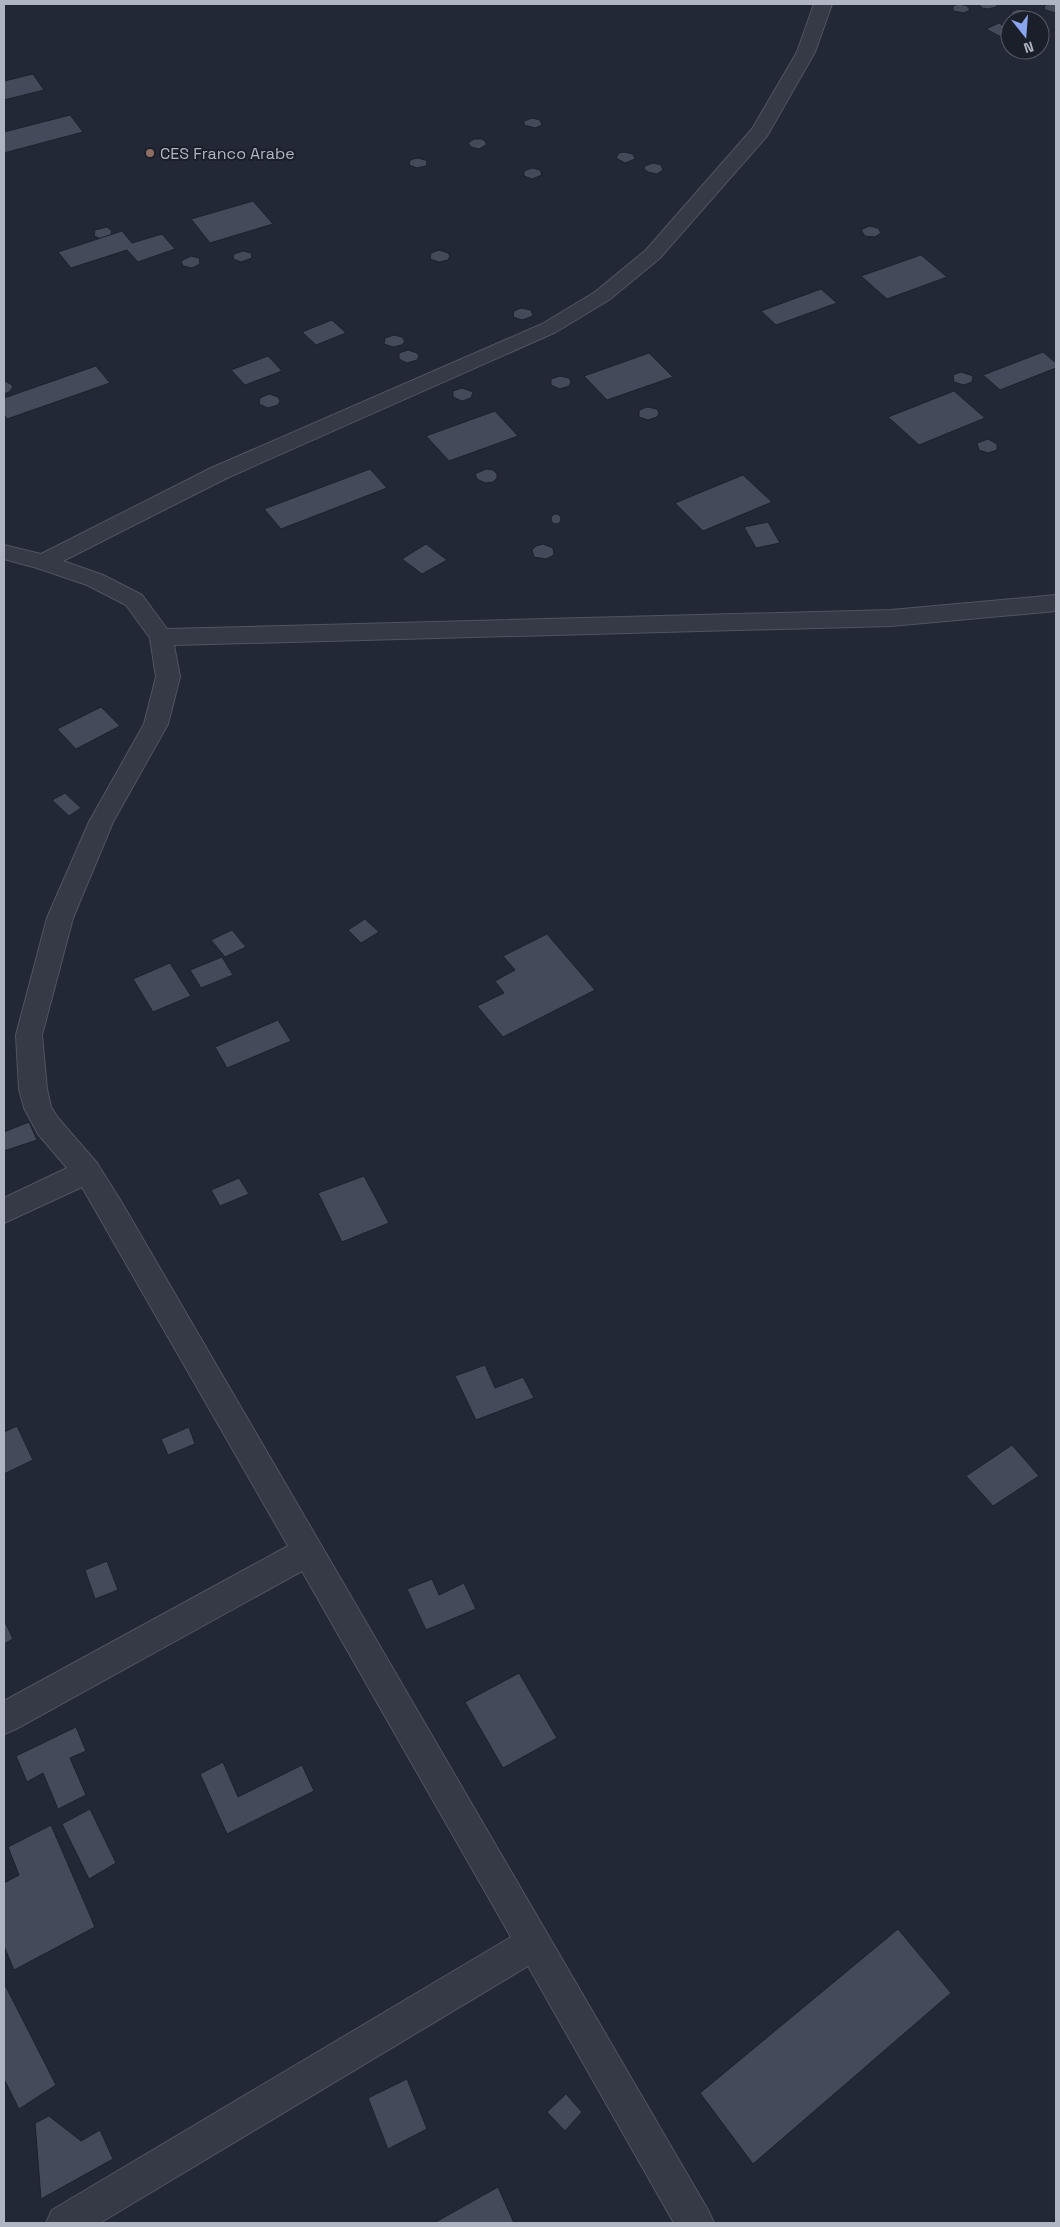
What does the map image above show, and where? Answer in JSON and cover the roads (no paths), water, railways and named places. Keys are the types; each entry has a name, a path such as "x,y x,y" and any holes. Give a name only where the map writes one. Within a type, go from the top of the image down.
{"street":[{"path":"44,562 220,473 549,328 602,296 653,254 760,132 806,52 823,4"},
{"path":"4,552 44,562 95,580 134,600 160,638 168,677 156,724 101,822 60,918 28,1035 33,1089 38,1108 48,1126 86,1171 112,1211 695,2223"},
{"path":"160,638 890,618 1056,603"},
{"path":"4,1211 86,1171"},
{"path":"4,1718 308,1551"},
{"path":"65,2223 534,1943"}],"place":[{"name":"CES Franco Arabe","path":"150,153"}]}
